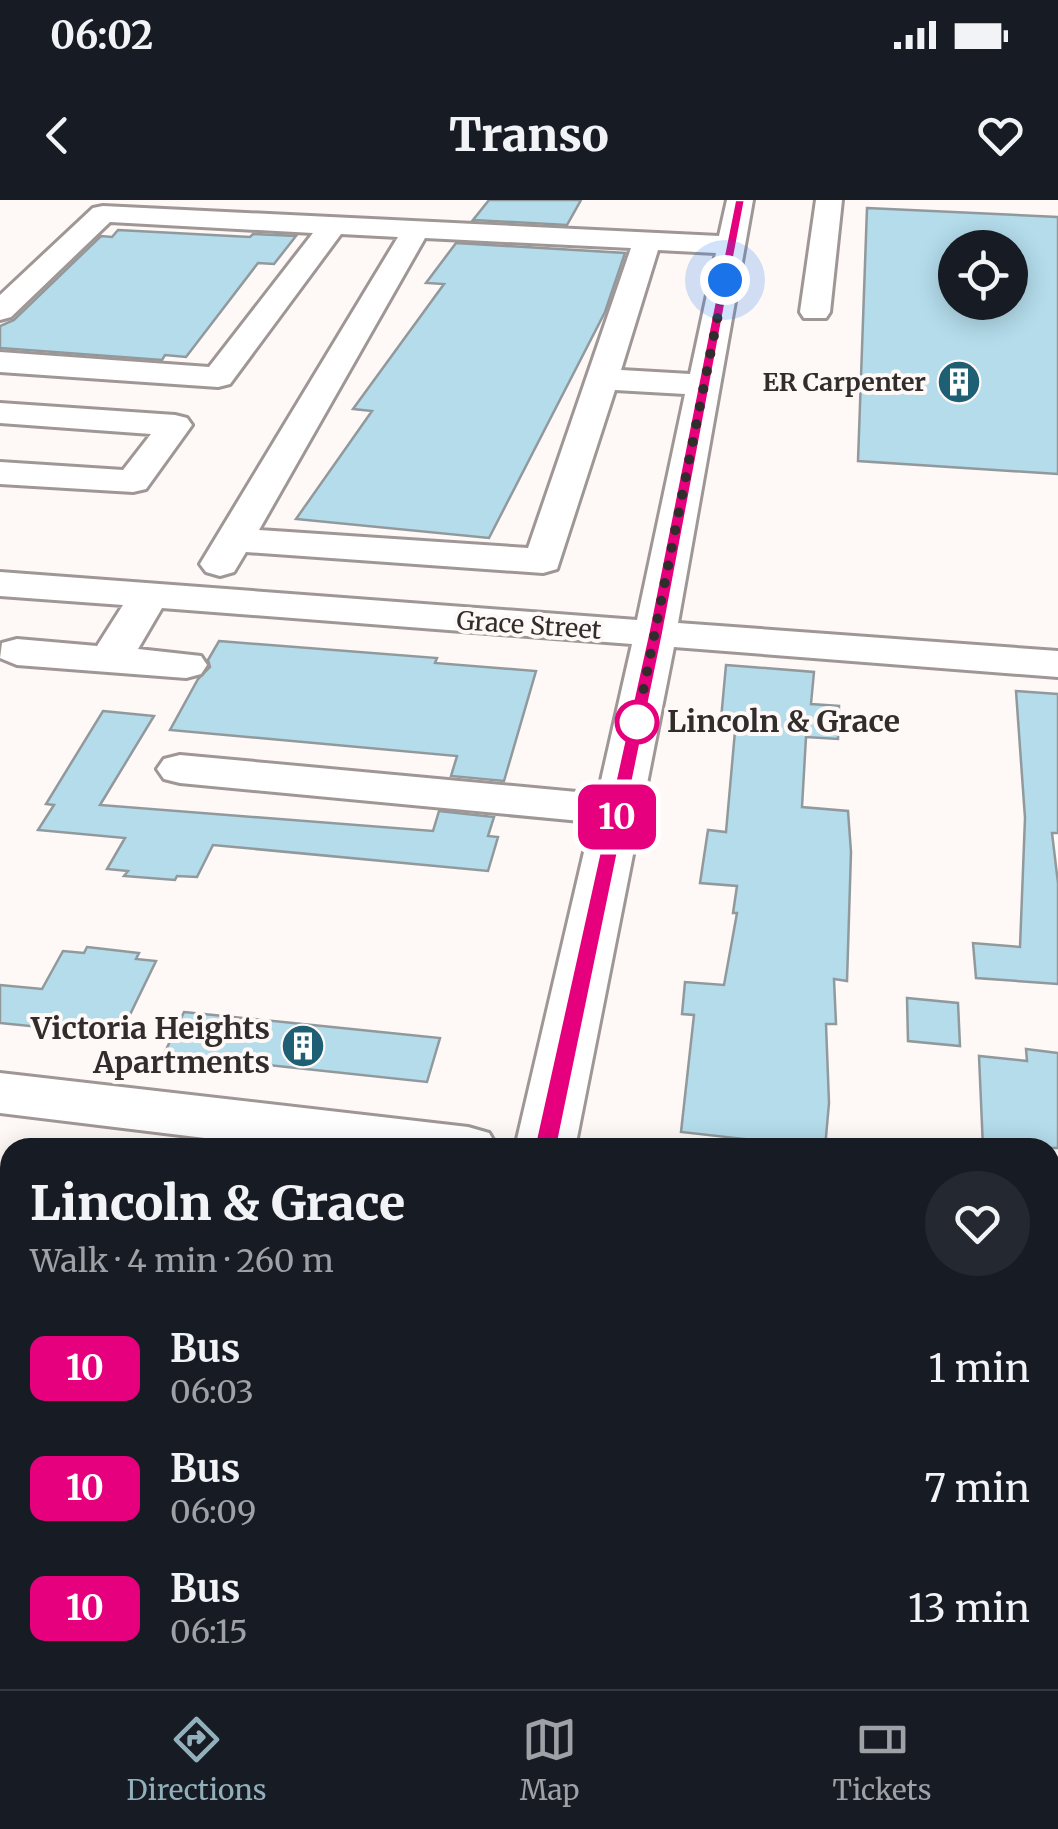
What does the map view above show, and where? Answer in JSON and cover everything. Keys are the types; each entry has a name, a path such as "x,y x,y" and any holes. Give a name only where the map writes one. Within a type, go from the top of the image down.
{"street":[{"path":"260,200 736,222"},
{"path":"815,312 829,200"},
{"path":"0,311 103,214 646,241 736,222"},
{"path":"548,1138 656,634 736,222"},
{"path":"0,362 218,377 332,227"},
{"path":"199,599 415,230"},
{"path":"234,540 543,561 646,241"},
{"path":"602,379 704,385"},
{"path":"0,414 176,425 133,481 0,473"},
{"name":"Grace Street","path":"0,584 1058,664"},
{"path":"110,660 150,595"},
{"path":"17,652 186,665"},
{"path":"180,769 618,810"},
{"path":"0,1093 383,1138"}],"building":[{"path":"489,200 581,200 567,225 473,220"},
{"name":"ER Carpenter","path":"867,208 1058,217 1058,474 858,461"},
{"path":"118,230 296,236 274,264 258,263 186,357 165,355 162,360 0,348 0,326 14,320 101,236 112,237"},
{"path":"456,243 625,253 605,312 489,538 296,519 372,411 353,409 444,284 426,283"},
{"path":"219,641 437,658 435,663 536,671 504,781 451,776 457,756 170,730 198,679 210,667 208,660"},
{"path":"726,665 814,672 811,704 839,706 838,739 806,737 802,807 848,811 851,852 847,981 834,979 836,1024 826,1024 829,1103 826,1138 735,1138 681,1132 694,1015 682,1014 685,982 724,985 737,913 733,913 737,886 700,883 708,830 726,832 735,731 720,730"},
{"path":"1016,691 1058,694 1058,833 1052,833 1058,883 1058,984 976,978 973,943 1020,947 1025,818"},
{"path":"103,711 154,716 100,805 433,831 439,811 494,817 488,836 498,837 488,871 213,845 197,877 177,876 175,880 124,876 128,871 107,869 125,838 38,830 54,805 46,804"},
{"name":"Victoria Heights Apartments","path":"87,947 139,953 136,959 156,961 123,1029 102,1027 99,1033 0,1023 0,985 42,989 63,951 84,953"},
{"path":"907,998 958,1003 960,1046 908,1041"},
{"name":"Victoria Heights Apartments","path":"184,1012 440,1038 427,1082 164,1054"},
{"path":"1026,1049 1058,1053 1058,1138 983,1138 979,1056 1027,1061"}],"bus line":[{"name":"10","path":"547,1138 656,634 740,200"}],"place":[{"name":"ER Carpenter","path":"959,382"},
{"name":"Lincoln & Grace","path":"637,722"},
{"name":"Victoria Heights Apartments","path":"303,1046"}],"route":[{"path":"637,722 635,732 725,280"}]}
